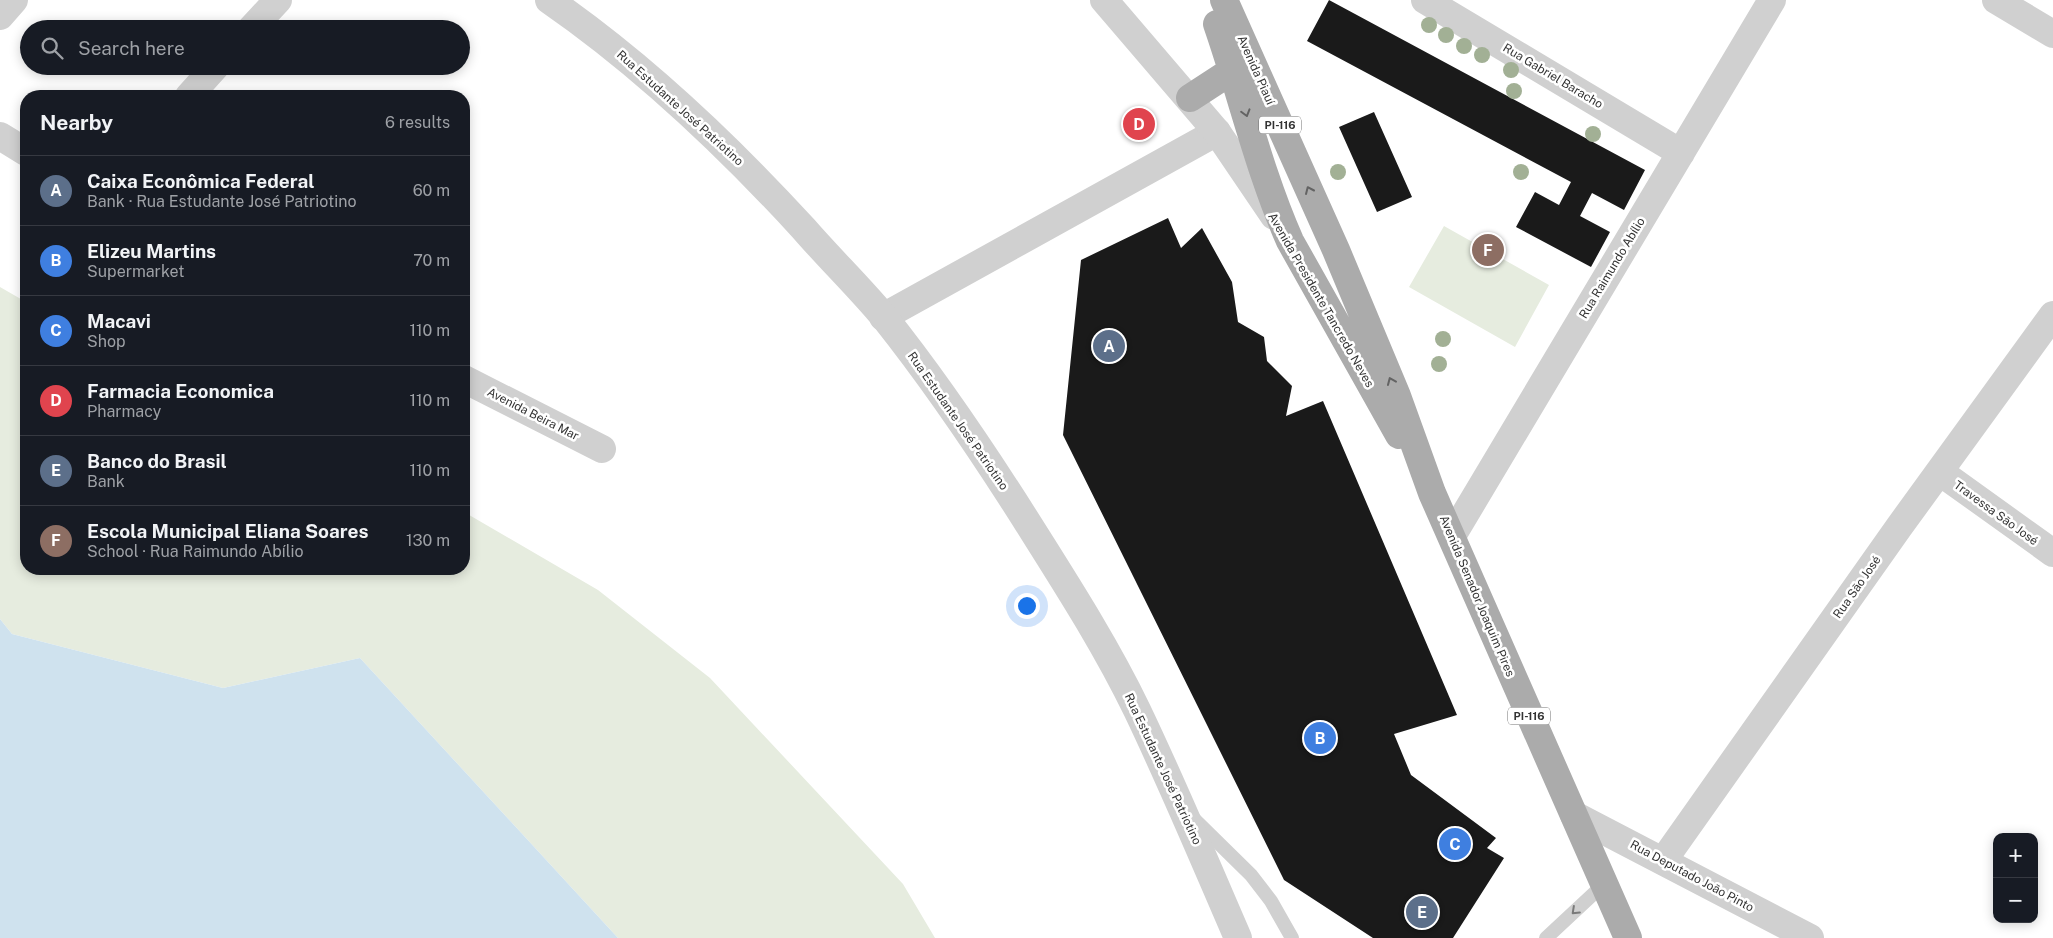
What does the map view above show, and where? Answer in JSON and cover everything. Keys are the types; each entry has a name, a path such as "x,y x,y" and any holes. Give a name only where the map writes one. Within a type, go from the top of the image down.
{"main road":[{"name":"Avenida Piauí","path":"1208,0 1233,70 1276,209 1290,240"},
{"name":"Avenida Piauí","path":"1224,0 1336,250"},
{"path":"1190,98 1233,70"},
{"name":"PI-116","path":"1238,162 1266,178 1336,250"},
{"name":"Avenida Presidente Tancredo Neves","path":"1290,240 1432,493"},
{"name":"Avenida Senador Joaquim Pires","path":"1336,250 1398,396 1432,493 1628,938"}],"street":[{"path":"0,16 14,0"},
{"path":"259,20 278,0"},
{"name":"Rua Estudante José Patriotino","path":"549,0 578,20 657,85 724,144 770,191 883,317 996,472 1099,639 1137,710 1238,938"},
{"name":"Avenida Presidente Tancredo Neves","path":"1104,0 1190,98 1217,132 1290,240"},
{"name":"Rua Gabriel Baracho","path":"1425,0 1681,153"},
{"name":"Rua Raimundo Abílio","path":"1452,536 1772,0"},
{"path":"1996,0 2053,34"},
{"path":"194,90 208,75"},
{"path":"883,317 1217,132"},
{"path":"0,136 20,148"},
{"name":"Rua São José","path":"1663,861 2053,315"},
{"name":"Avenida Beira Mar","path":"470,381 602,449"},
{"name":"Travessa São José","path":"1940,472 2053,553"},
{"name":"Rua Deputado João Pinto","path":"1574,815 1810,938"}],"lane":[{"path":"1181,807 1251,875 1271,901 1292,938"},
{"path":"1546,938 1604,884"}],"shaded area":[{"path":"1444,226 1549,285 1515,347 1409,287"},
{"path":"0,287 20,299 20,575 470,575 470,515 598,590 710,678 903,884 935,938 618,938 360,658 223,688 12,634 0,619"}],"water":[{"path":"0,619 12,634 223,688 360,658 618,938 0,938"}],"building":[{"path":"1329,0 1645,170 1624,210 1592,193 1580,216 1610,232 1591,267 1516,227 1535,192 1559,205 1571,182 1307,41"},
{"path":"1374,112 1412,197 1377,212 1339,127"},
{"path":"1168,218 1181,248 1202,228 1232,282 1238,322 1264,337 1267,361 1292,386 1286,416 1323,401 1457,715 1394,734 1411,775 1496,838 1487,848 1504,858 1453,938 1373,938 1284,880 1063,435 1081,260"}],"place":[{"name":"Farmacia Economica","path":"1139,124"},
{"name":"Escola Municipal Eliana Soares","path":"1488,250"},
{"name":"Caixa Econômica Federal","path":"1109,346"},
{"name":"Elizeu Martins","path":"1320,738"},
{"name":"Macavi","path":"1455,844"},
{"name":"Banco do Brasil","path":"1422,912"}]}
